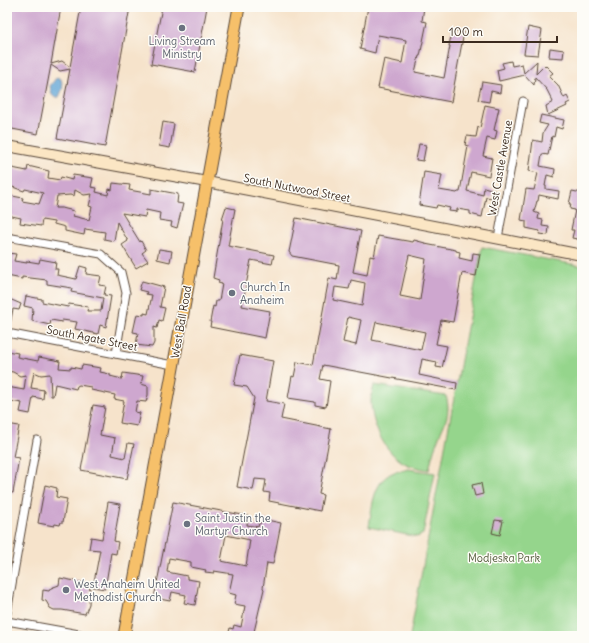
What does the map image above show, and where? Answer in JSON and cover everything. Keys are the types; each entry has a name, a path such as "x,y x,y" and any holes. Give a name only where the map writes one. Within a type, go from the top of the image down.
{"main road":[{"name":"West Ball Road","path":"124,636 239,7"}],"street":[{"name":"West Castle Avenue","path":"498,238 523,101"},
{"name":"South Nutwood Street","path":"7,146 207,182 582,255"},
{"path":"7,237 101,254 121,272 126,293 116,354"},
{"name":"South Agate Street","path":"7,333 173,365"},
{"path":"7,613 37,440"},
{"path":"7,621 90,636"}],"green space":[{"name":"Modjeska Park","path":"482,247 582,266 582,636 410,636"},
{"path":"374,385 446,396 448,409 446,420 434,449 429,470 404,463 391,453 386,446 378,432 371,408"},
{"path":"408,469 435,473 423,534 417,537 369,527 374,496 381,483 392,473"}],"water":[{"path":"57,77 61,79 63,88 59,97 55,98 52,95 50,86"}],"building":[{"path":"12,7 61,7 51,64 62,61 70,67 81,7 130,7 105,147 57,138 70,69 60,71 51,65 38,134 7,128 7,36"},
{"path":"162,7 207,7 195,72 151,64"},
{"path":"368,7 424,7 422,21 427,22 415,72 444,78 452,30 464,32 451,102 378,88 384,59 402,63 406,40 378,35 375,53 360,49"},
{"path":"528,27 542,30 538,55 524,54"},
{"path":"550,48 564,50 563,58 549,57"},
{"path":"511,61 512,66 522,64 524,73 537,61 536,74 545,65 553,73 549,76 558,85 564,98 567,96 570,102 566,104 567,106 548,115 546,106 553,102 547,90 535,77 534,85 525,75 499,81 497,70 504,68 502,63"},
{"path":"482,82 501,85 500,93 491,91 489,102 478,100"},
{"path":"485,105 499,108 494,130 497,131 495,140 487,138 483,156 492,158 489,176 471,172 467,191 483,195 484,187 494,190 492,198 486,197 482,217 470,214 470,211 457,209 457,212 449,211 450,208 437,205 436,208 419,205 424,172 442,175 439,190 457,193 460,192 468,146 465,145 467,136 476,137 478,127 480,128"},
{"path":"541,115 564,120 562,129 556,127 554,137 552,136 548,155 542,154 540,166 555,169 554,177 547,175 545,186 546,189 559,191 558,199 539,195 534,212 539,214 538,219 543,220 542,226 549,227 548,235 539,234 540,231 526,228 526,221 521,220 526,189 534,190 538,173 529,171 533,140 542,142 543,133 548,125 539,123"},
{"path":"163,122 174,124 170,148 159,146"},
{"path":"419,144 426,145 423,161 416,160"},
{"path":"28,166 49,171 48,178 60,180 61,177 72,180 73,175 93,178 91,187 97,188 96,192 108,195 109,189 112,190 113,183 130,185 129,190 151,194 151,189 178,194 177,203 183,204 177,228 171,226 172,222 159,220 160,213 146,210 145,217 122,213 146,250 142,253 148,261 136,268 122,245 128,241 117,222 114,241 104,239 105,232 85,229 84,235 65,231 65,227 54,224 54,222 42,220 41,226 20,223 21,218 7,215 7,195 23,198 22,201 39,204 43,193 25,189 24,191 7,185 7,167 27,171","holes":["75,190 84,195 92,194 89,206 92,207 89,220 73,216 74,211 55,208 57,196 74,196"]},
{"path":"572,191 582,193 582,240 572,238 574,230 571,230 575,210 570,209 571,204 569,204"},
{"path":"226,207 235,209 228,246 274,255 272,264 251,260 242,306 270,311 265,338 210,327 213,306 215,307 216,301 219,301 222,284 218,283 219,280 213,278 222,219"},
{"path":"296,218 361,231 353,272 367,275 370,256 374,257 378,236 413,242 414,240 425,244 456,250 460,252 459,258 472,261 473,253 480,254 476,276 462,273 453,322 441,320 436,344 447,346 442,368 436,367 437,362 422,359 419,375 457,383 456,390 323,365 320,379 330,381 326,407 315,405 315,402 288,398 292,376 294,377 297,362 313,365 329,278 337,280 339,265 292,256 289,252","holes":["409,255 426,259 420,300 400,296","351,280 365,283 362,306 333,300 335,287 349,289","348,317 361,320 356,345 343,342","376,322 425,332 421,350 372,340"]},
{"path":"159,249 172,251 170,262 157,259"},
{"path":"8,253 16,254 14,261 39,263 40,259 56,262 55,269 58,269 57,275 76,279 80,266 87,268 86,274 101,276 99,285 106,286 104,295 111,296 106,327 100,325 98,334 75,329 77,322 51,320 50,325 32,321 33,308 24,306 26,296 42,299 42,302 68,307 69,304 88,307 87,311 101,311 103,298 71,292 72,288 47,284 47,280 22,277 22,279 7,276 7,268 10,261 7,260"},
{"path":"142,281 164,287 160,307 165,308 162,321 159,320 157,328 154,327 154,343 152,347 136,345 138,333 133,332 137,314 148,314 152,295 146,294 147,292 139,290"},
{"path":"7,298 21,304 19,310 13,309 10,325 7,324"},
{"path":"7,351 18,353 17,357 38,361 39,357 60,361 59,368 71,369 71,367 81,369 82,365 101,368 100,372 122,379 123,373 143,376 141,384 148,386 148,395 146,402 137,401 135,412 140,413 137,426 120,423 124,401 114,399 115,395 91,390 91,387 79,385 76,389 55,384 53,396 51,396 50,374 41,375 34,372 31,388 44,390 43,399 33,397 30,414 20,412 22,403 10,401 11,397 7,397 7,387 24,390 26,375 20,376 13,372 7,371"},
{"path":"240,355 273,361 266,401 284,404 281,419 331,429 319,494 323,495 320,511 269,501 270,493 264,492 266,480 255,479 253,490 237,487 254,398 247,387 234,385"},
{"path":"93,405 105,407 100,435 115,438 112,455 125,458 128,443 134,444 127,479 81,470"},
{"path":"7,424 19,426 13,457 19,458 13,493 7,492"},
{"path":"481,483 483,494 475,496 472,485"},
{"path":"45,485 57,488 56,497 67,499 63,522 61,522 60,525 55,524 54,526 38,523"},
{"path":"108,502 120,504 114,541 118,542 116,554 111,553 105,589 93,587 100,550 89,549 91,537 102,539"},
{"path":"173,502 248,516 247,525 258,527 262,519 281,523 273,564 267,563 264,589 253,636 228,636 230,628 233,629 234,625 241,627 245,606 234,604 236,595 229,593 233,574 214,571 214,573 205,572 206,570 191,567 191,562 169,558 167,572 187,576 187,579 199,581 195,605 184,603 186,595 172,592 170,601 154,598","holes":["226,535 250,540 246,566 221,561"]},
{"path":"495,520 503,521 500,535 492,533"},
{"path":"60,578 90,584 89,604 85,614 54,610 50,608 46,601 42,600 43,590 49,591 51,588 59,585"}],"place":[{"name":"Living Stream Ministry","path":"182,28"},
{"name":"Church In Anaheim","path":"232,293"},
{"name":"Saint Justin the Martyr Church","path":"187,524"},
{"name":"West Anaheim United Methodist Church","path":"66,590"}]}
